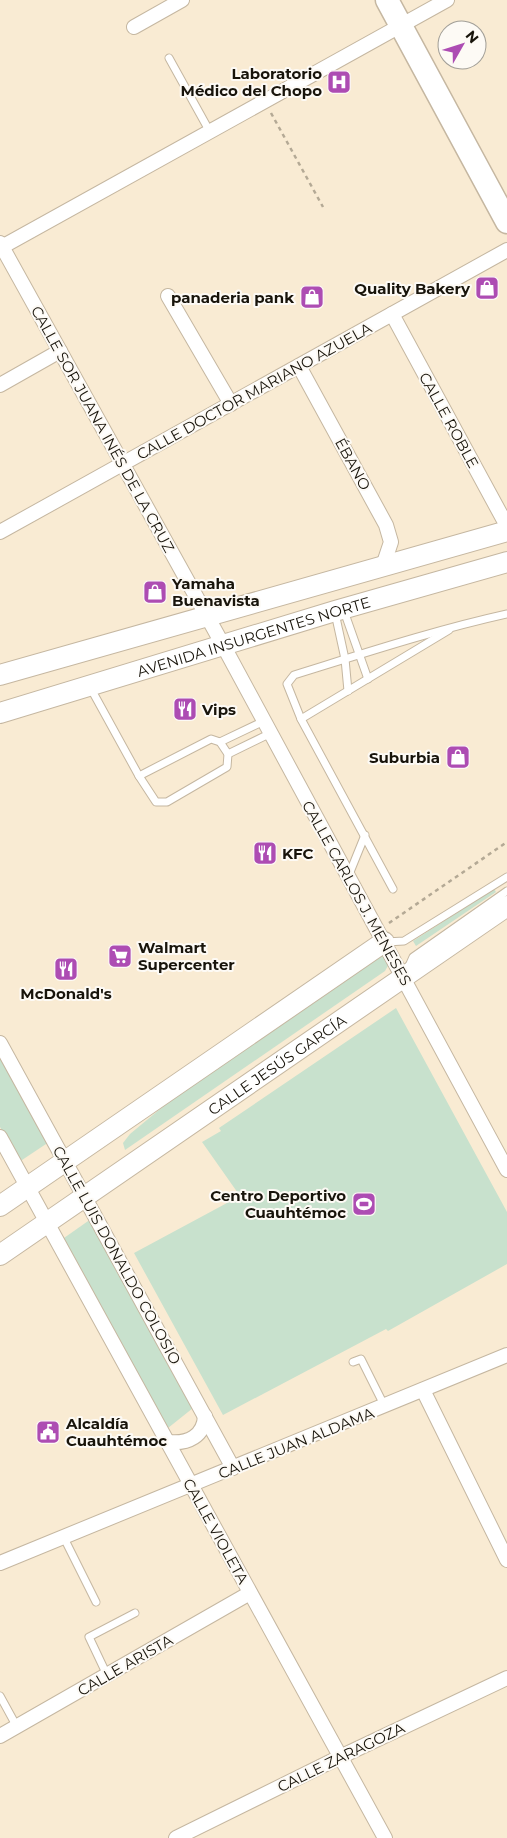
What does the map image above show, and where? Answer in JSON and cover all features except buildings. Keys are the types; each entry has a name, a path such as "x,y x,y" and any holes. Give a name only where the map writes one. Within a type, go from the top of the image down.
{"main road":[{"path":"387,0 507,222"}],"street":[{"path":"134,27 182,0"},
{"path":"1,246 447,0"},
{"name":"CALLE SOR JUANA INÉS DE LA CRUZ","path":"1,246 206,616"},
{"name":"CALLE DOCTOR MARIANO AZUELA","path":"0,532 507,250"},
{"path":"168,296 231,404"},
{"name":"CALLE ROBLE","path":"392,314 507,526"},
{"path":"0,385 60,351"},
{"name":"ÉBANO","path":"299,366 386,525 391,542 383,566"},
{"name":"AVENIDA INSURGENTES NORTE","path":"0,675 507,531"},
{"name":"AVENIDA INSURGENTES NORTE","path":"0,713 339,610 507,562"},
{"name":"CALLE CARLOS J. MENESES","path":"206,616 507,1170"},
{"name":"CALLE JESÚS GARCÍA","path":"0,1255 507,906"},
{"path":"0,1206 380,936"},
{"name":"CALLE LUIS DONALDO COLOSIO","path":"0,1043 233,1468"},
{"path":"0,1137 48,1222"},
{"name":"CALLE VIOLETA","path":"48,1222 385,1838"},
{"name":"CALLE JUAN ALDAMA","path":"0,1563 385,1407 507,1355"},
{"path":"423,1390 507,1560"},
{"path":"169,1442 180,1443 190,1440 199,1434 205,1425 205,1416"},
{"name":"CALLE ARISTA","path":"0,1736 250,1593"},
{"name":"CALLE ZARAGOZA","path":"176,1838 340,1757 507,1678"}],"lane":[{"path":"170,58 210,132"},
{"path":"339,610 368,679"},
{"path":"339,610 348,691"},
{"path":"393,888 301,719 288,691 287,684 294,675 359,654 458,625 507,614"},
{"path":"301,719 458,625"},
{"path":"88,685 152,798 162,803 227,767 228,754 220,742"},
{"path":"139,776 205,740 211,739 220,742 267,727"},
{"path":"228,754 267,727"},
{"path":"348,877 365,835"},
{"path":"380,936 393,944 404,941 507,877"},
{"path":"404,978 413,957 507,891"},
{"path":"353,1362 361,1359 385,1407"},
{"path":"64,1538 96,1602"},
{"path":"107,1675 89,1637 135,1614"},
{"path":"0,1696 17,1727"}],"path":[{"path":"265,101 323,207"},
{"path":"380,936 507,842"}],"green space":[{"path":"494,889 496,892 416,946 413,941"},
{"path":"381,954 389,964 385,971 125,1150 123,1143 130,1134 183,1090"},
{"name":"Centro Deportivo Cuauhtémoc","path":"396,1008 507,1212 507,1264 388,1331 386,1329 223,1415 134,1253 240,1196 202,1142 221,1131 219,1128"},
{"path":"0,1054 49,1142 19,1162 0,1127"},
{"path":"91,1219 193,1408 168,1428 64,1238"}],"place":[{"name":"Laboratorio Médico del Chopo","path":"339,82"},
{"name":"Quality Bakery","path":"487,288"},
{"name":"panaderia pank","path":"312,297"},
{"name":"Yamaha Buenavista","path":"155,592"},
{"name":"Vips","path":"185,709"},
{"name":"Suburbia","path":"458,757"},
{"name":"KFC","path":"265,853"},
{"name":"Walmart Supercenter","path":"120,956"},
{"name":"McDonald's","path":"66,969"},
{"name":"Centro Deportivo Cuauhtémoc","path":"364,1204"},
{"name":"Alcaldía Cuauhtémoc","path":"48,1432"}]}
